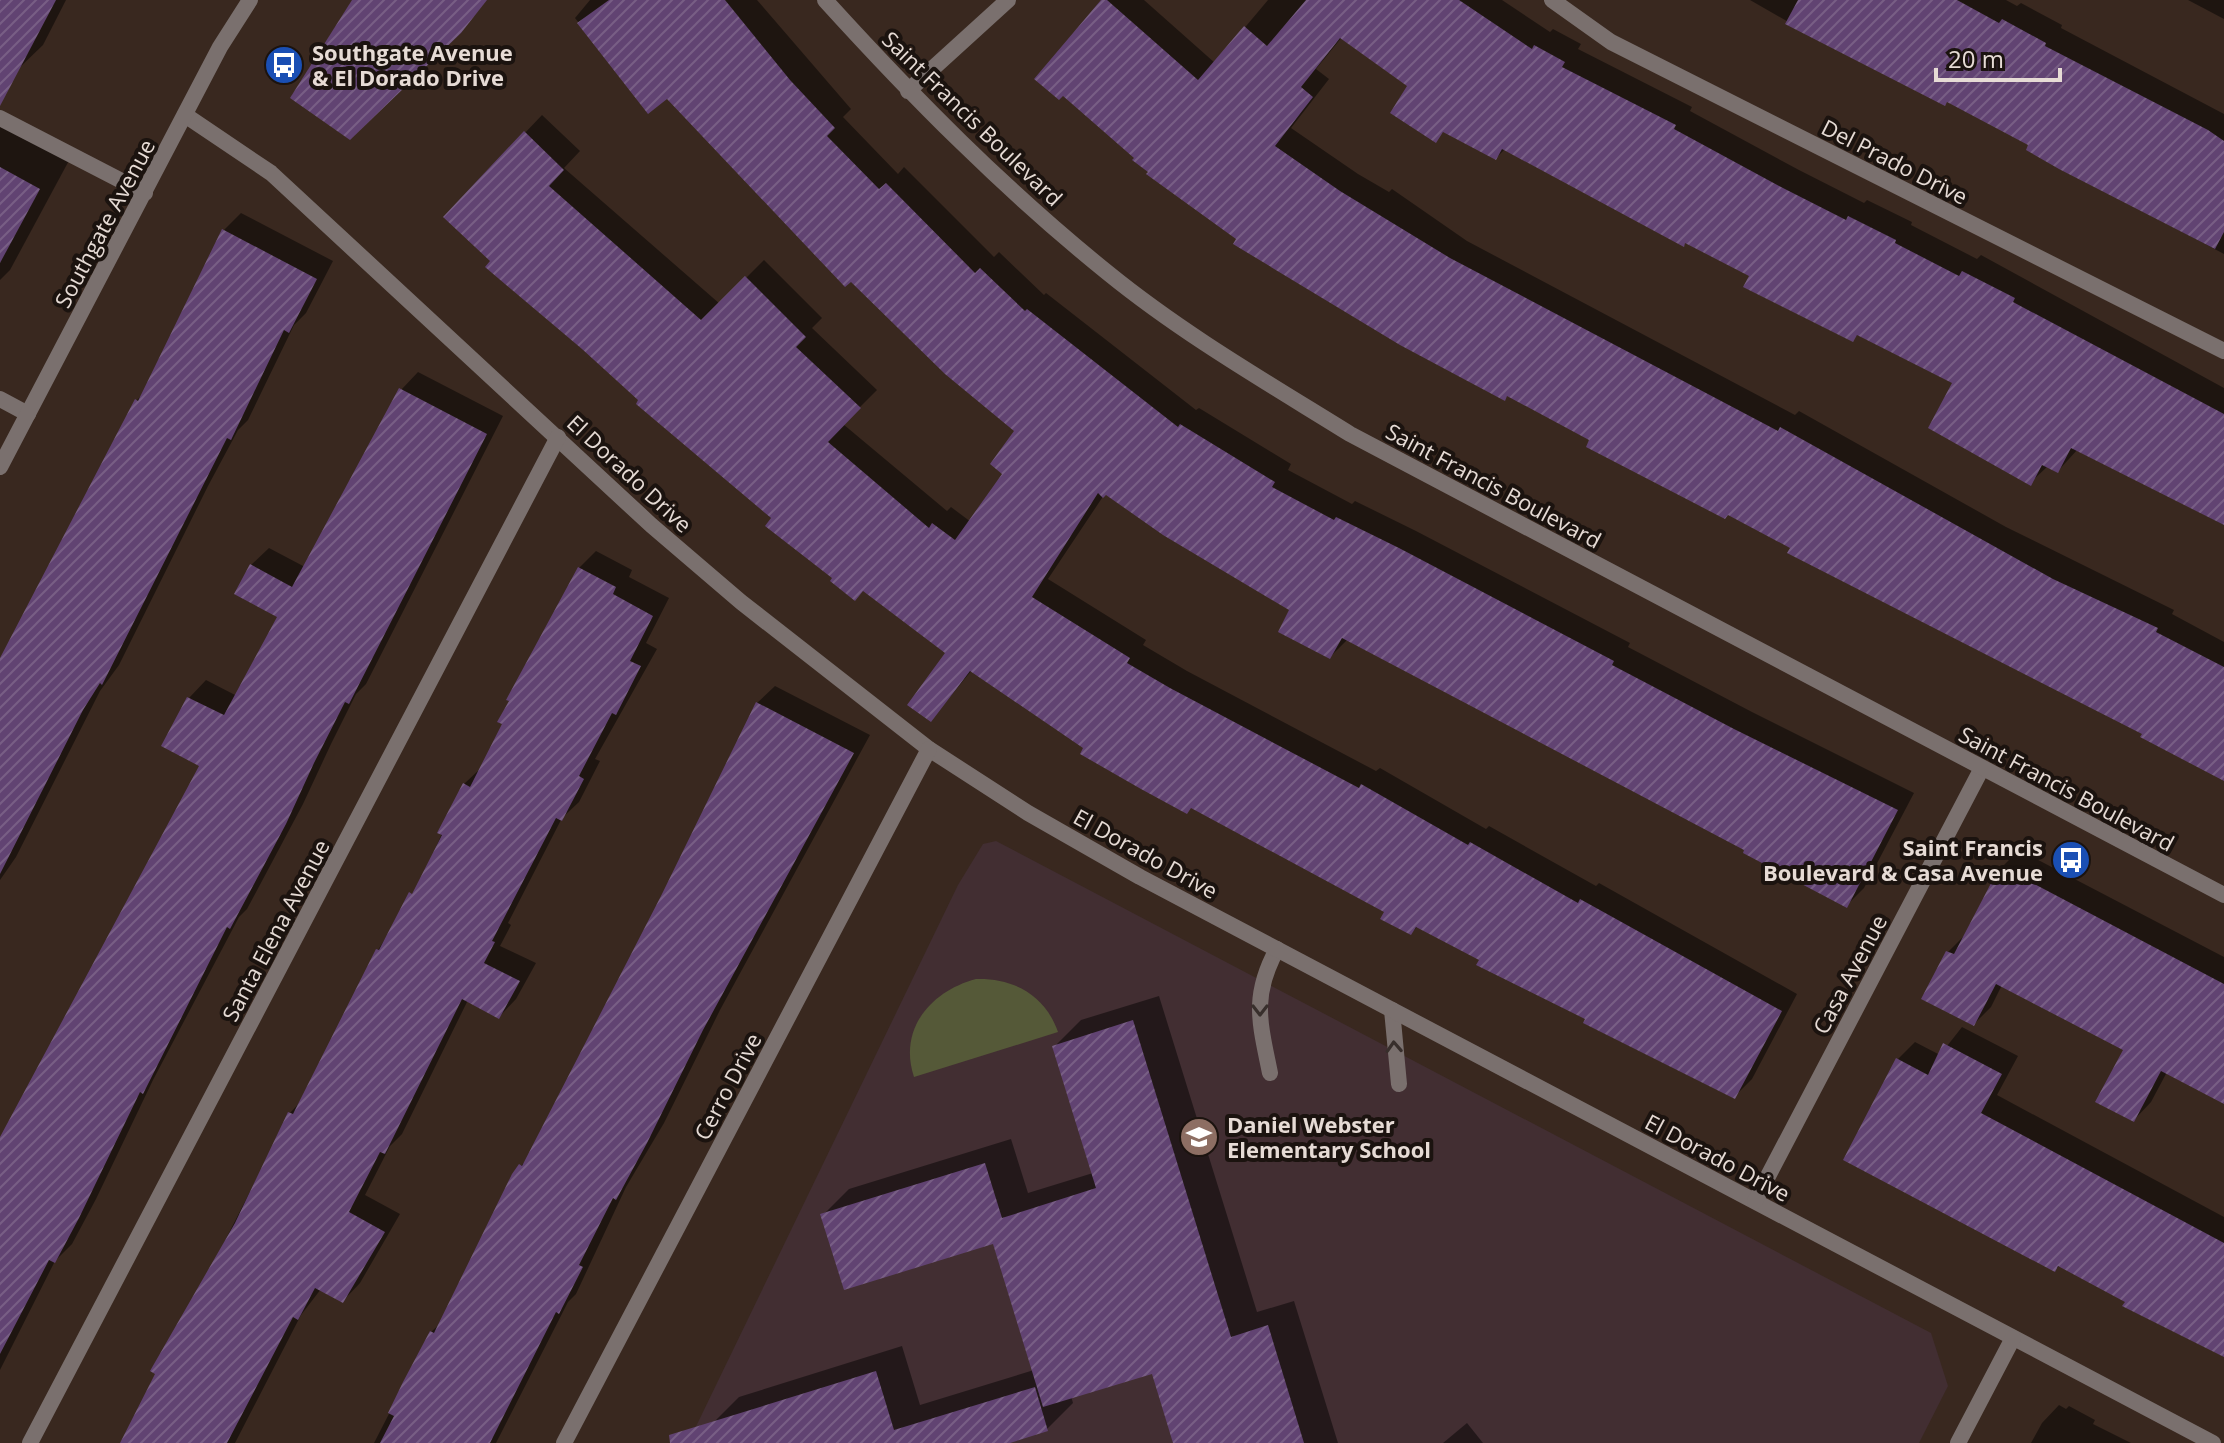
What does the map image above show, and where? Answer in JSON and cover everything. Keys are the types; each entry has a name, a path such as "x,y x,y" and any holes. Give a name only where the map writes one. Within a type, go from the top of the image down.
{"street":[{"name":"Southgate Avenue","path":"0,467 185,115 250,0"},
{"name":"Saint Francis Boulevard","path":"825,0 908,91 1004,185 1110,275 1224,355 1350,434 2224,895"},
{"path":"908,91 1008,0"},
{"name":"Del Prado Drive","path":"1552,0 1611,42 2224,351"},
{"name":"El Dorado Drive","path":"185,115 271,173 651,525 741,602 929,749 1028,813 1277,949 2213,1443"},
{"path":"0,118 145,193"},
{"path":"0,399 28,414"},
{"name":"Santa Elena Avenue","path":"30,1443 558,437"},
{"name":"Cerro Drive","path":"564,1443 929,749"},
{"name":"Casa Avenue","path":"1755,1201 1982,768"},
{"path":"1270,1073 1257,1011 1264,974 1277,949"},
{"path":"1392,1010 1399,1084"},
{"path":"1958,1443 2013,1338"}],"shaded area":[{"name":"Daniel Webster Elementary School","path":"996,841 1931,1333 1948,1386 1919,1443 688,1443 958,885 983,844"}],"green space":[{"path":"976,979 1003,982 1026,991 1045,1008 1058,1032 914,1077 910,1060 911,1043 922,1014 945,993"}],"building":[{"path":"0,0 56,0 0,106"},
{"path":"352,0 487,0 461,33 350,140 290,98"},
{"path":"609,0 725,0 790,80 835,128 827,136 879,189 886,183 975,273 980,268 1025,311 1027,309 1178,427 1180,424 1275,482 1272,487 1334,520 1336,517 1399,548 1614,661 1612,665 1898,810 1847,908 1743,853 1744,850 1342,638 1330,659 1278,632 1289,610 1163,535 1106,495 1103,498 1098,493 1032,597 1130,658 1127,663 1170,688 1359,788 1361,784 1578,903 1580,899 1782,1011 1735,1099 1583,1023 1585,1019 1476,965 1479,960 1416,927 1411,935 1380,919 1384,912 1191,808 1187,814 1141,789 1080,754 1083,748 970,671 931,722 907,705 945,653 863,591 855,601 830,581 832,578 765,526 771,518 636,404 638,400 582,349 485,267 490,261 443,217 524,131 564,170 549,186 701,320 745,276 806,337 796,347 861,408 828,442 929,528 932,523 955,540 1002,474 990,464 1014,431 945,374 851,282 845,287 667,99 648,114 577,23"},
{"path":"1101,0 1107,0 1198,80 1244,26 1267,46 1306,0 1459,0 1532,49 1534,45 1565,62 1562,67 1676,125 1674,129 1781,187 1846,220 1848,216 1896,240 1895,243 1959,276 1962,271 2015,298 2013,302 2224,414 2224,525 2071,448 2058,473 2042,465 2031,486 1928,428 1952,383 1857,335 1853,342 1743,287 1749,276 1685,243 1684,247 1502,149 1496,160 1443,132 1436,143 1390,113 1407,86 1340,38 1301,87 1313,97 1275,146 1340,191 1450,258 1778,431 1780,427 2053,579 2158,628 2156,632 2224,667 2224,781 2140,737 2142,734 1787,553 1790,548 1728,515 1725,519 1586,447 1589,440 1507,396 1505,401 1400,345 1233,244 1236,239 1146,174 1148,172 1132,160 1134,158 1063,96 1059,100 1034,79"},
{"path":"1798,0 1957,0 1999,23 2002,19 2046,43 2045,46 2208,130 2224,141 2224,232 2215,249 2059,169 2026,150 2028,145 1947,102 1945,106 1785,24"},
{"path":"0,167 40,189 0,263"},
{"path":"222,229 317,279 289,333 284,330 231,440 227,438 102,685 100,683 83,710 0,874 0,658 135,399 138,401"},
{"path":"399,388 487,434 349,704 345,702 286,824 230,929 227,927 143,1094 140,1092 79,1218 55,1263 49,1260 0,1354 0,1137 199,766 161,746 187,697 224,715 277,617 234,594 250,564 292,587"},
{"path":"578,567 616,587 613,594 653,616 630,661 641,666 579,776 584,779 562,821 556,818 492,941 495,942 484,963 520,981 499,1019 462,999 385,1154 380,1152 349,1212 385,1232 343,1303 315,1288 298,1320 293,1317 227,1443 120,1443 155,1374 150,1371 235,1223 288,1112 293,1114 376,949 379,950 409,892 412,894 442,835 437,833 463,783 470,787 502,724 497,722 509,701 506,700"},
{"path":"756,702 854,753 703,1030 647,1143 616,1200 613,1198 579,1265 583,1267 559,1314 556,1312 490,1443 380,1443 394,1416 388,1413 403,1382 430,1331 434,1333 512,1174 519,1164 522,1166 661,896"},
{"path":"2000,866 2224,984 2224,1104 2161,1071 2134,1122 2095,1102 2123,1050 1996,984 1974,1026 1921,999 1946,951 1954,954"},
{"path":"1133,1020 1231,1337 1268,1325 1304,1443 1173,1443 1152,1374 1043,1407 993,1244 844,1290 820,1214 985,1163 1002,1218 1096,1188 1052,1046"},
{"path":"1943,1043 2002,1074 1981,1113 2224,1243 2224,1357 2122,1306 2125,1302 2058,1266 2055,1272 1843,1160 1896,1058 1928,1075"},
{"path":"876,1371 894,1430 1035,1387 1048,1431 1010,1443 670,1443 669,1435"}],"place":[{"name":"Southgate Avenue & El Dorado Drive","path":"284,65"},
{"name":"Saint Francis Boulevard & Casa Avenue","path":"2071,860"},
{"name":"Daniel Webster Elementary School","path":"1199,1137"}]}
